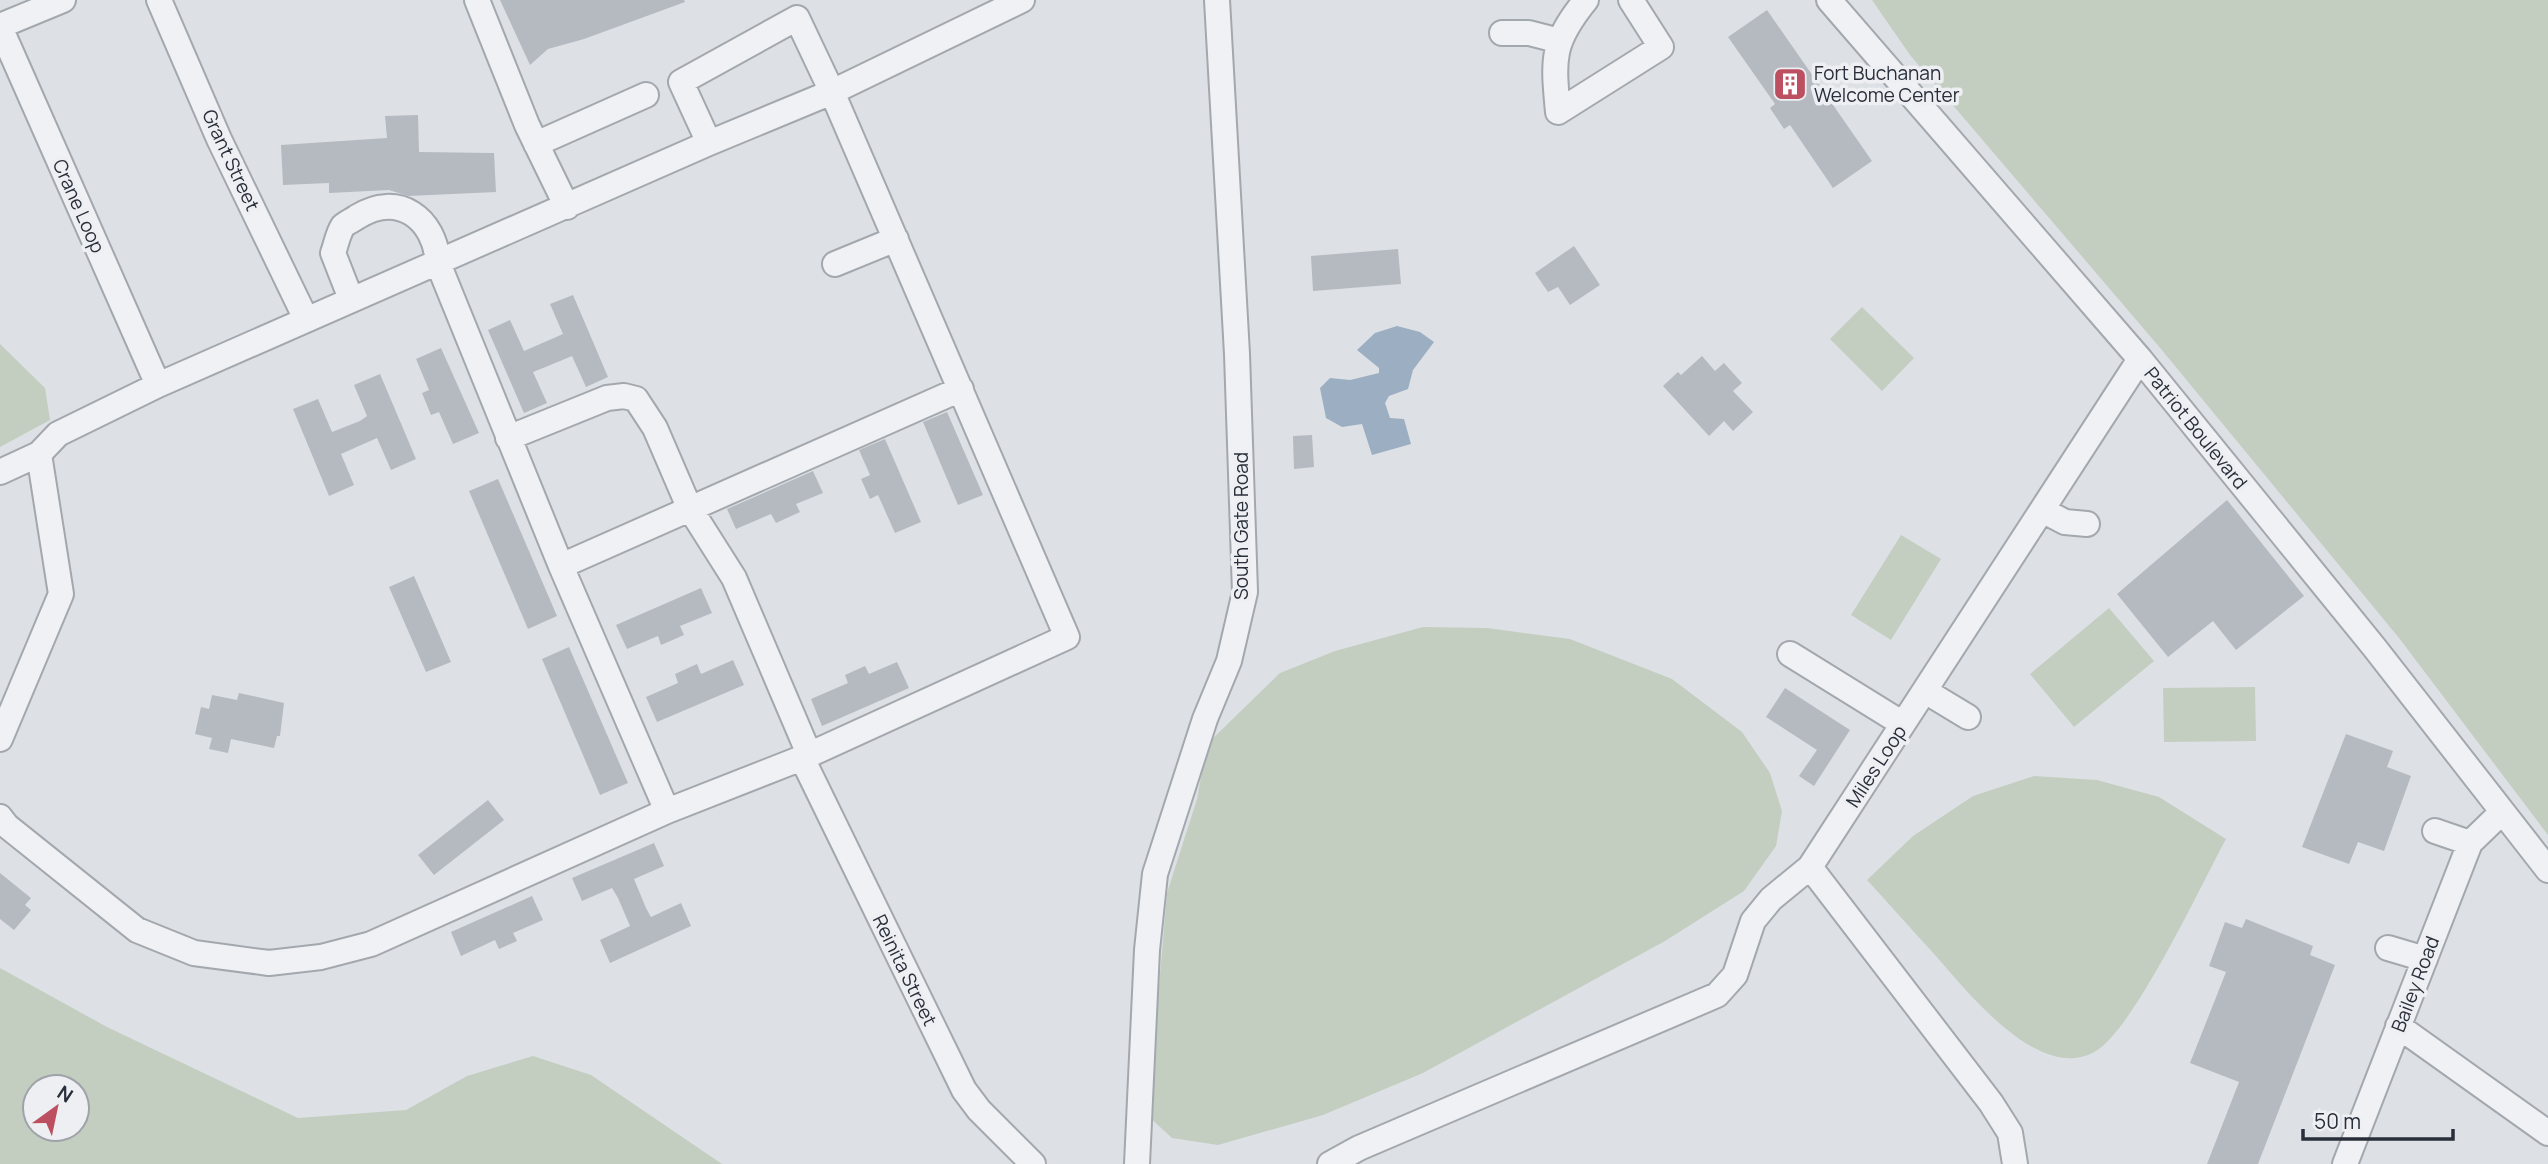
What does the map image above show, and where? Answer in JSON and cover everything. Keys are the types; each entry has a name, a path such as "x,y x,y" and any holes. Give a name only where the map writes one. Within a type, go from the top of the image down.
{"street":[{"path":"0,27 63,0"},
{"name":"Grant Street","path":"159,0 219,139 306,318"},
{"path":"477,0 536,145 567,207"},
{"name":"South Gate Road","path":"1137,1164 1147,950 1155,874 1205,719 1229,661 1245,592 1237,354 1217,0"},
{"path":"1586,0 1567,24 1553,59 1558,112 1661,47 1631,0"},
{"name":"Patriot Boulevard","path":"1829,0 2140,359 2374,647 2548,870"},
{"path":"0,472 39,454 58,434 158,385 306,318 832,92 1022,1"},
{"path":"0,817 7,826 137,930 194,953 269,963 321,957 370,944 667,811 805,756 1067,637 832,92 797,18 681,82 709,143"},
{"name":"Crane Loop","path":"0,27 158,385"},
{"path":"1502,33 1529,33 1560,41"},
{"path":"536,145 646,95"},
{"path":"351,299 333,253 344,226 366,211 392,205 419,217 436,243 438,262 508,438 667,811"},
{"path":"835,264 896,239"},
{"name":"Miles Loop","path":"1330,1164 1359,1148 1717,995 1735,975 1752,921 1771,899 1810,867 2140,359"},
{"path":"561,566 689,507 961,389"},
{"name":"Reinita Street","path":"508,438 607,398 624,396 636,399 655,428 689,507 734,578 805,756 964,1090 979,1110 1033,1164"},
{"path":"0,739 61,594 39,454"},
{"path":"2042,509 2065,522 2087,524"},
{"path":"1790,654 1903,724"},
{"path":"1925,691 1968,717"},
{"name":"Bailey Road","path":"2344,1164 2470,843 2501,813"},
{"path":"2435,831 2470,843"},
{"path":"1810,867 1992,1103 2010,1133 2015,1164"},
{"path":"2388,948 2425,959"},
{"path":"2398,1026 2548,1133"}],"green space":[{"path":"1872,0 2548,0 2548,835 2399,638 2161,349 1910,55"},
{"path":"1862,307 1914,358 1882,391 1830,339"},
{"path":"0,344 45,388 50,420 0,447"},
{"path":"1901,535 1941,559 1891,640 1851,615"},
{"path":"2109,608 2154,661 2074,727 2030,674"},
{"path":"1423,627 1487,628 1570,639 1672,679 1742,732 1770,773 1782,811 1776,846 1744,891 1665,941 1423,1073 1323,1115 1218,1145 1172,1138 1148,1116 1167,893 1197,799 1207,744 1280,673 1335,651"},
{"path":"2255,687 2256,741 2164,742 2163,688"},
{"path":"2034,776 2097,780 2159,797 2226,839 2148,986 2129,1014 2112,1037 2096,1051 2074,1058 2052,1055 2029,1045 2007,1029 1966,990 1867,880 1913,836 1973,796"},
{"path":"0,968 107,1027 298,1118 406,1110 467,1076 533,1056 591,1075 722,1164 0,1164"}],"water":[{"path":"1397,326 1420,332 1434,342 1413,370 1408,389 1389,396 1385,403 1390,418 1404,419 1411,444 1372,455 1362,424 1342,427 1326,418 1320,388 1330,378 1350,380 1379,373 1379,368 1357,350 1375,333"}],"building":[{"path":"500,0 685,2 584,39 548,49 530,65"},
{"name":"Fort Buchanan Welcome Center","path":"1767,10 1872,161 1833,188 1790,125 1784,129 1770,108 1775,104 1728,37"},
{"path":"418,115 419,152 494,153 496,192 408,196 389,190 329,193 329,183 283,185 281,145 387,138 385,116"},
{"path":"1574,246 1600,285 1570,305 1558,287 1548,292 1535,273"},
{"path":"1398,249 1401,284 1313,291 1311,256"},
{"path":"573,295 608,377 586,387 572,356 533,372 547,403 524,413 488,330 510,320 524,351 563,334 550,304"},
{"path":"441,348 479,433 453,444 439,412 431,415 422,393 429,390 416,359"},
{"path":"1702,356 1715,371 1724,363 1742,383 1733,391 1753,412 1733,431 1724,421 1709,436 1663,386 1678,372 1681,375"},
{"path":"380,374 416,459 391,470 377,438 341,454 354,485 329,496 293,409 318,399 332,432 360,421 367,416 354,385"},
{"path":"947,412 983,495 958,505 923,422"},
{"path":"1312,435 1314,467 1294,469 1293,436"},
{"path":"885,439 921,522 895,533 878,495 870,499 861,479 870,475 859,450"},
{"path":"813,471 823,493 796,504 800,512 776,523 771,514 736,529 727,509"},
{"path":"498,479 557,616 528,629 469,491"},
{"path":"2227,500 2304,596 2236,650 2213,621 2168,657 2117,594"},
{"path":"414,576 451,662 426,672 389,587"},
{"path":"701,588 712,613 680,626 684,635 661,645 658,636 627,649 616,625"},
{"path":"569,647 628,783 600,795 542,659"},
{"path":"733,660 744,685 657,722 646,697 678,683 675,674 697,664 701,674"},
{"path":"897,662 909,688 822,726 811,699 848,683 845,675 865,666 869,674"},
{"path":"1785,688 1850,730 1814,786 1799,776 1817,750 1766,717"},
{"path":"239,693 284,703 280,736 277,736 274,748 231,739 228,753 209,749 212,738 195,734 201,707 209,709 212,695 237,700"},
{"path":"2346,734 2393,751 2387,767 2411,776 2384,851 2358,842 2349,864 2302,847"},
{"path":"488,800 504,820 434,875 418,855"},
{"path":"654,843 664,866 634,879 646,908 651,917 681,903 691,926 610,963 600,940 630,926 618,898 612,888 582,901 572,878"},
{"path":"0,873 31,898 25,905 31,910 14,930 0,919"},
{"path":"532,896 543,920 513,933 517,941 499,949 495,940 461,956 451,932"},
{"path":"2246,919 2313,946 2310,955 2335,965 2258,1164 2207,1164 2239,1082 2190,1063 2226,972 2209,966 2225,922 2242,928"}],"place":[{"name":"Fort Buchanan Welcome Center","path":"1790,84"}]}
